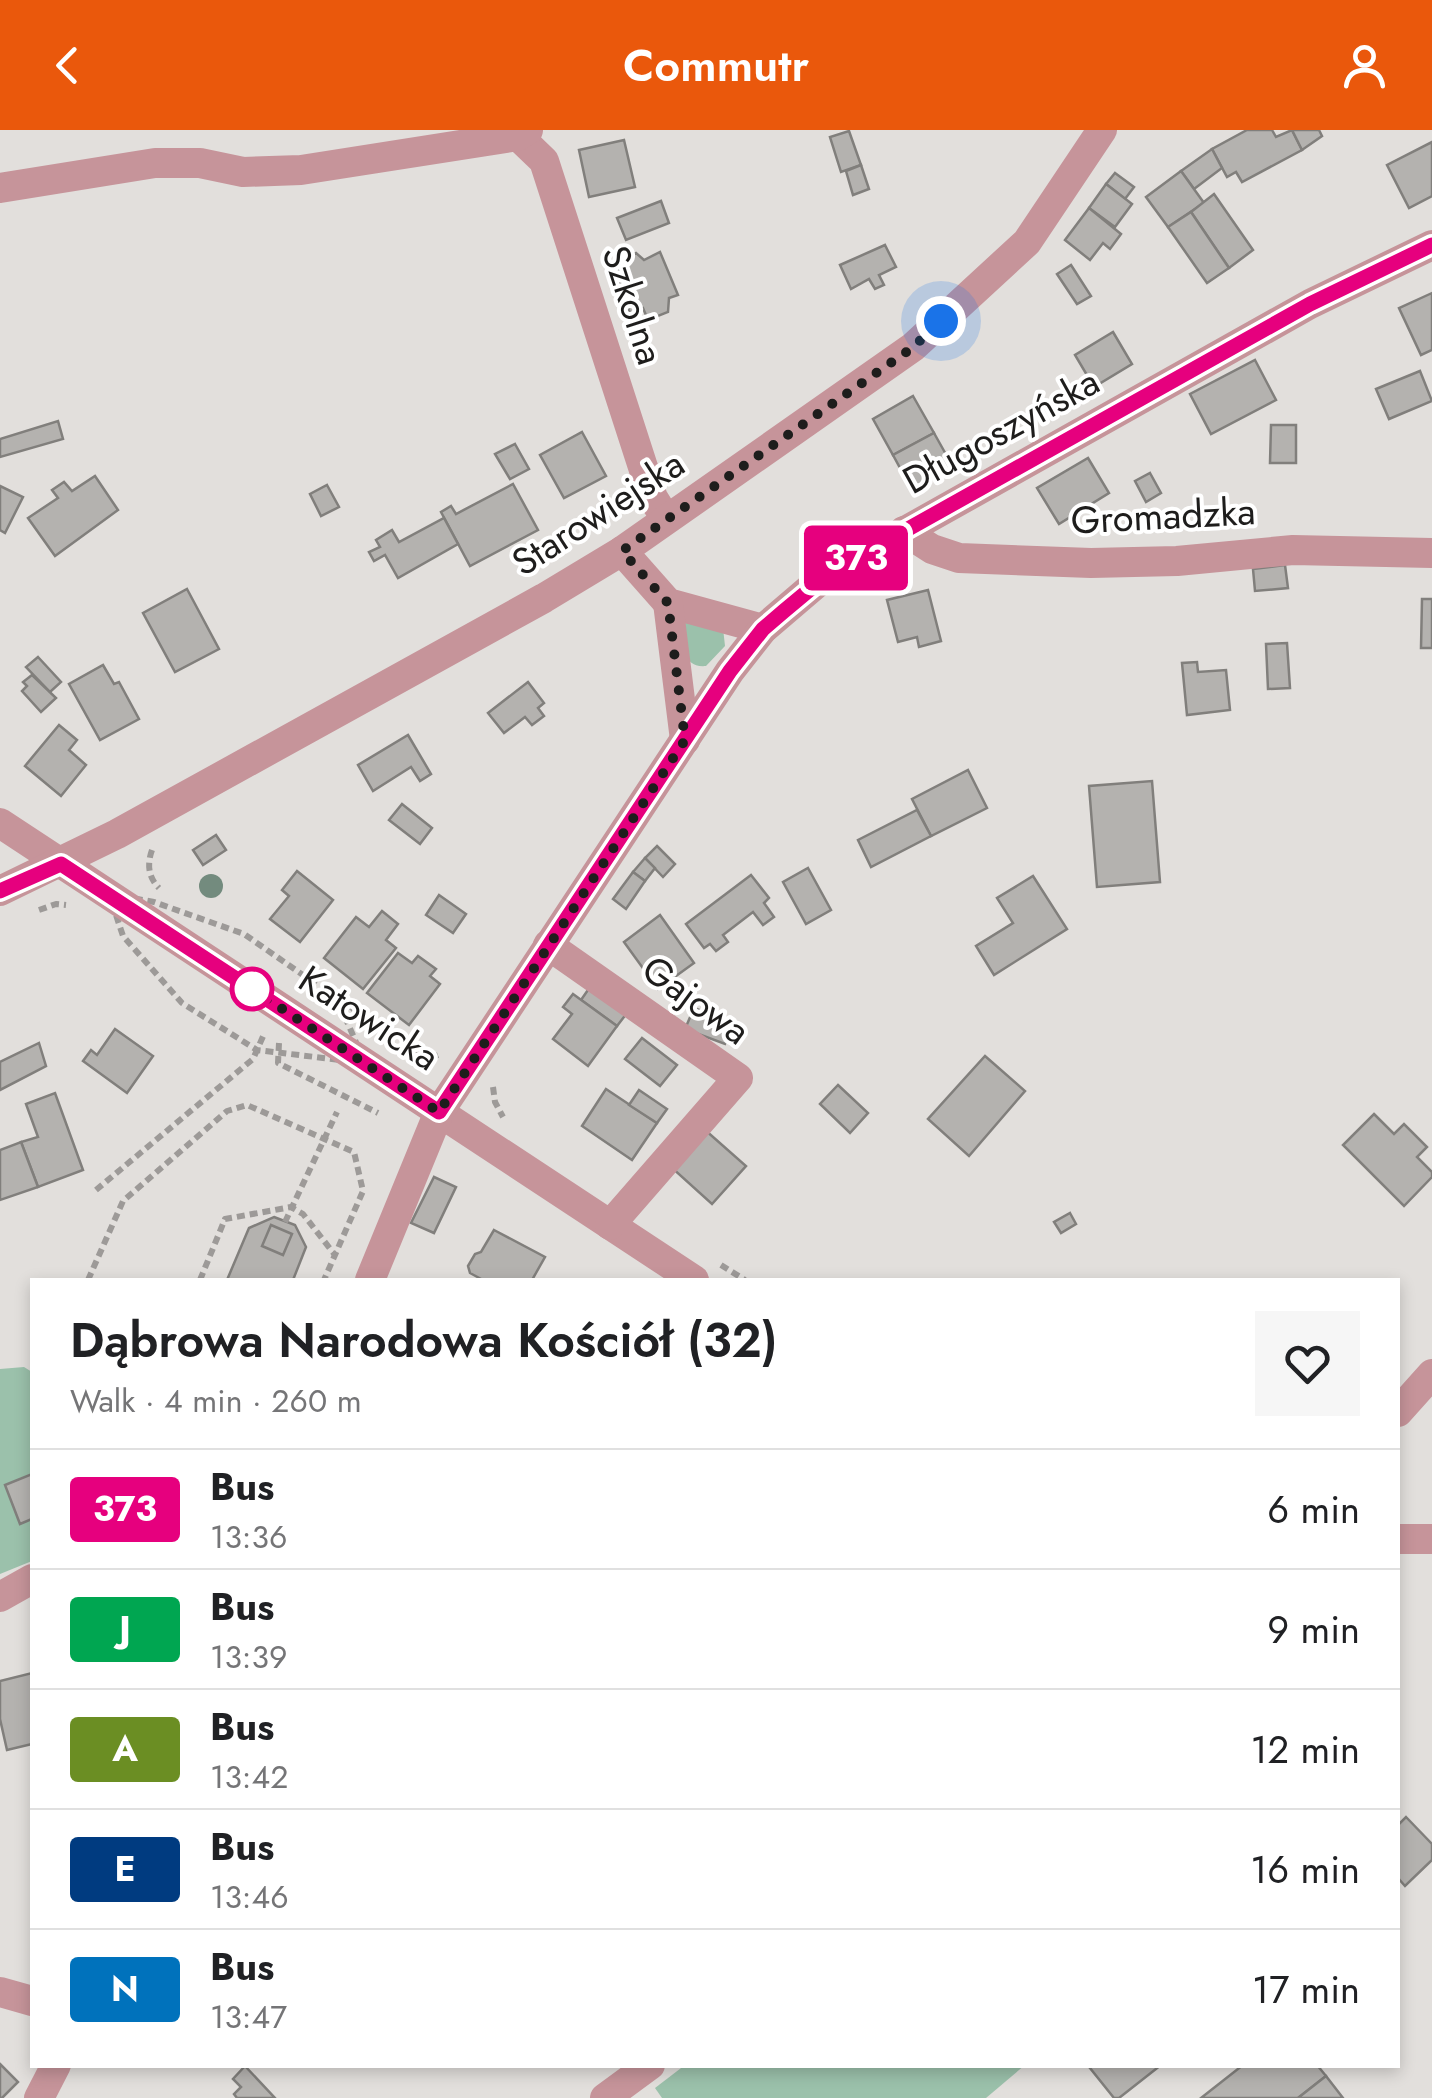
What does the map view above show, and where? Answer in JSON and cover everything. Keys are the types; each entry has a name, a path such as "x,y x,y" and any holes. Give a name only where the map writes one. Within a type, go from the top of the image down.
{"street":[{"name":"Starowiejska","path":"0,892 61,864 544,598 622,551 912,348 1027,242 1102,130"},
{"name":"Szkolna","path":"517,132 544,161 653,498 666,519"},
{"path":"0,188 155,163 200,164 244,172 301,170 517,132"},
{"name":"Długoszyńska","path":"371,1278 439,1112 730,671 763,629 826,576 904,531 1310,304 1432,245"},
{"name":"Gromadzka","path":"904,531 932,549 959,558 1091,563 1177,561 1293,550 1432,554"},
{"path":"622,551 668,603 763,629"},
{"path":"668,603 685,740"},
{"name":"Katowicka","path":"0,824 610,1225 705,1270"},
{"name":"Gajowa","path":"548,945 738,1078 610,1225"},
{"path":"1400,1410 1432,1374"},
{"path":"1400,1539 1432,1539"},
{"path":"0,1597 30,1580"},
{"path":"0,1992 30,2000"},
{"path":"39,2098 54,2068"},
{"path":"606,2098 646,2068"}],"path":[{"path":"33,913 56,904 71,906"},
{"path":"108,930 119,938 131,933"},
{"path":"330,1015 350,1006 381,1035"},
{"path":"96,1190 253,1059 268,1025"},
{"path":"280,1032 278,1064 344,1094 427,1141"},
{"path":"396,1044 410,1054 430,1058 446,1052"},
{"path":"494,1070 495,1102 503,1117 517,1128"},
{"path":"89,1278 122,1200 227,1111 247,1105 354,1152 363,1190 325,1278"},
{"path":"284,1222 337,1112"},
{"path":"201,1278 225,1219 291,1207 303,1214 335,1255"},
{"path":"705,1270 737,1278"}],"green space":[{"path":"686,621 723,628 725,646 706,666 688,660 681,628"},
{"path":"24,1367 30,1371 30,1562 0,1574 0,1369"},
{"path":"681,2068 1021,2068 986,2098 662,2098 655,2088"}],"building":[{"path":"1247,130 1272,130 1276,137 1292,130 1302,150 1242,182 1236,172 1227,177 1212,149"},
{"path":"1292,130 1319,130 1322,136 1302,150"},
{"path":"849,131 861,165 841,172 830,137"},
{"path":"624,140 635,187 589,197 579,150"},
{"path":"1432,142 1432,196 1409,208 1387,165"},
{"path":"1212,149 1222,168 1194,189 1181,171"},
{"path":"861,165 869,189 853,195 846,171"},
{"path":"1181,171 1204,203 1168,227 1146,197"},
{"path":"1115,173 1134,187 1125,199 1106,184"},
{"path":"1106,184 1132,204 1115,227 1089,208"},
{"path":"1214,194 1253,250 1229,268 1191,212"},
{"path":"661,201 669,223 626,240 617,218"},
{"path":"1089,208 1121,234 1110,249 1103,243 1090,260 1065,240"},
{"path":"1191,212 1229,268 1207,283 1168,227"},
{"path":"885,245 896,267 879,275 884,285 875,289 869,279 851,289 840,265"},
{"path":"660,252 678,295 669,298 668,312 648,320 643,308 630,313 615,272 626,268 627,257 636,253 644,260"},
{"path":"1071,265 1091,296 1077,304 1057,274"},
{"path":"1432,293 1432,350 1421,355 1399,308"},
{"path":"1113,332 1132,364 1094,387 1075,355"},
{"path":"1255,360 1276,400 1211,434 1190,394"},
{"path":"1420,371 1432,401 1389,419 1376,389"},
{"path":"913,396 934,433 893,455 873,419"},
{"path":"58,421 63,439 0,457 0,439"},
{"path":"1271,425 1296,425 1296,463 1270,463"},
{"path":"582,432 606,476 564,498 540,455"},
{"path":"934,433 953,467 912,490 893,455"},
{"path":"515,444 529,469 510,479 495,454"},
{"path":"1088,458 1109,493 1059,524 1037,488"},
{"path":"1150,473 1161,493 1146,502 1135,481"},
{"path":"95,476 118,510 55,556 28,518 58,498 52,490 64,482 72,491"},
{"path":"513,484 538,530 470,566 441,512 451,506 456,514"},
{"path":"327,485 339,507 321,516 310,494"},
{"path":"0,486 23,497 5,533 0,530"},
{"path":"444,518 458,544 398,578 385,555 374,561 369,552 380,547 376,540 392,530 399,542"},
{"path":"1285,565 1288,588 1255,591 1253,569"},
{"path":"187,589 219,649 175,672 143,613"},
{"path":"928,590 941,641 919,647 917,637 898,642 887,600"},
{"path":"1422,599 1432,599 1432,648 1421,648"},
{"path":"1287,643 1290,688 1268,689 1266,644"},
{"path":"38,657 61,682 50,692 26,667"},
{"path":"1197,662 1198,672 1226,670 1230,710 1187,715 1182,663"},
{"path":"103,665 114,684 119,682 139,719 100,740 69,684"},
{"path":"32,675 56,698 41,712 22,691 27,686 23,682"},
{"path":"528,682 544,703 538,708 544,716 532,725 525,717 504,733 488,713"},
{"path":"59,725 77,740 69,750 86,765 61,796 25,766"},
{"path":"408,735 431,774 420,781 411,767 373,791 358,765"},
{"path":"968,770 987,808 931,836 912,799"},
{"path":"1152,781 1160,882 1097,887 1089,786"},
{"path":"402,804 432,828 420,844 389,820"},
{"path":"917,810 931,836 871,867 858,840"},
{"path":"216,835 226,850 203,865 193,850"},
{"path":"657,846 675,864 663,877 645,858"},
{"path":"645,858 655,868 645,881 633,872"},
{"path":"808,868 831,910 806,924 783,882"},
{"path":"297,871 333,900 300,942 270,919 289,896 282,890"},
{"path":"633,872 645,881 626,909 613,899"},
{"path":"751,875 769,898 764,903 774,917 763,925 753,912 723,935 728,942 716,951 710,944 704,948 686,924"},
{"path":"1033,876 1067,929 994,975 976,946 1013,923 997,898"},
{"path":"439,895 466,914 453,933 426,915"},
{"path":"382,911 398,924 386,940 396,948 363,989 324,958 356,917 369,927"},
{"path":"660,915 694,963 658,989 624,942"},
{"path":"398,953 412,963 418,956 436,969 430,976 440,984 409,1025 367,993"},
{"path":"590,987 627,1013 617,1026 581,1000"},
{"path":"573,994 617,1026 588,1066 553,1039 572,1014 563,1007"},
{"path":"694,1008 734,1023 725,1044 685,1029"},
{"path":"115,1029 153,1056 127,1093 83,1061 91,1050 97,1055"},
{"path":"642,1038 677,1065 660,1086 625,1059"},
{"path":"39,1043 46,1066 0,1090 0,1062"},
{"path":"985,1056 1025,1091 969,1156 928,1119"},
{"path":"838,1085 868,1113 850,1133 820,1104"},
{"path":"606,1089 657,1123 632,1160 582,1126"},
{"path":"639,1090 667,1109 657,1123 629,1105"},
{"path":"55,1093 83,1170 38,1187 21,1142 38,1137 26,1104"},
{"path":"1374,1114 1394,1134 1404,1124 1427,1147 1417,1157 1432,1177 1404,1206 1343,1145"},
{"path":"704,1129 746,1166 712,1204 671,1167"},
{"path":"21,1142 38,1187 0,1200 0,1150"},
{"path":"434,1177 456,1187 434,1233 411,1223"},
{"path":"1070,1213 1076,1224 1061,1233 1054,1222"},
{"path":"274,1217 295,1225 306,1247 294,1278 228,1278 249,1228"},
{"path":"271,1225 292,1234 283,1255 262,1246"},
{"path":"494,1230 545,1257 533,1278 479,1278 470,1273 468,1266 475,1254 481,1252"},
{"path":"30,1475 30,1520 20,1524 5,1485"},
{"path":"30,1674 30,1744 7,1750 0,1719 0,1681"},
{"path":"1406,1817 1432,1844 1432,1860 1405,1886 1400,1880 1400,1823"},
{"path":"0,2064 18,2082 2,2098 0,2098"},
{"path":"247,2068 275,2098 237,2098 234,2094 241,2087 233,2079"},
{"path":"1090,2068 1157,2068 1119,2098 1114,2098"},
{"path":"1239,2068 1319,2068 1326,2076 1298,2098 1201,2098"},
{"path":"1326,2076 1343,2098 1298,2098"}],"bus line":[{"name":"373","path":"0,891 61,864 439,1112 730,671 763,629 826,576 954,502 1310,304 1432,245"}],"route":[{"path":"252,989 439,1112 685,740 668,603 622,551 912,348 941,321"}]}
